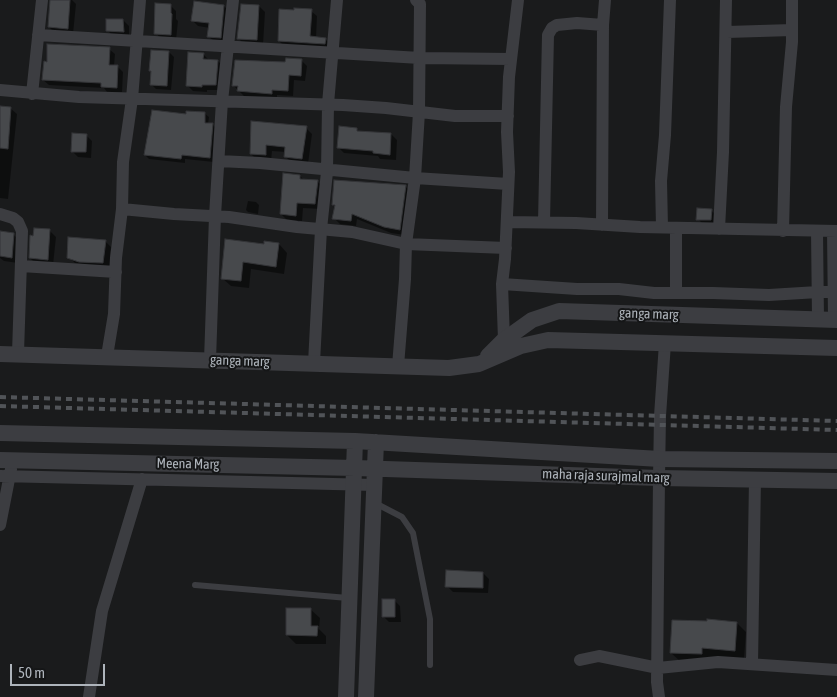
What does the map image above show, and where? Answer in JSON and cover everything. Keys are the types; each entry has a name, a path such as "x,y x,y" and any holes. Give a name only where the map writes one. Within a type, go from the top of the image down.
{"street":[{"path":"32,94 42,0"},
{"path":"107,356 114,314 122,209 123,162 132,99 140,0"},
{"path":"210,360 215,216 222,101 233,0"},
{"path":"314,364 321,229 327,170 328,104 337,0"},
{"path":"398,366 406,244 415,178 419,112 420,4 416,0"},
{"path":"506,346 502,284 507,222 509,76 518,0"},
{"path":"602,224 603,24 605,0"},
{"path":"662,228 661,180 670,0"},
{"path":"719,229 727,32 726,0"},
{"path":"783,231 786,108 792,30 792,0"},
{"path":"544,222 548,35 552,28 557,26 576,23 603,24"},
{"path":"727,32 792,30"},
{"path":"38,35 420,58 512,59"},
{"path":"0,90 32,94 132,99 328,104 455,116 508,116"},
{"path":"219,160 415,178 508,184"},
{"path":"122,209 215,216 352,232 406,244 506,248"},
{"path":"0,214 13,218 18,222 22,231 18,353"},
{"path":"507,222 602,224 662,228 835,231 836,292 830,319"},
{"path":"676,228 676,293"},
{"path":"817,231 818,292 830,319"},
{"path":"21,266 116,272"},
{"path":"502,284 577,289 619,289 654,293 769,295 836,292"},
{"name":"ganga marg","path":"0,354 18,353 449,368 479,364 506,346 532,320 559,311 830,319"},
{"name":"ganga marg","path":"506,346 521,346 548,340 837,348"},
{"path":"658,696 660,416 665,343"},
{"path":"0,525 6,433"},
{"name":"maha raja surajmal marg","path":"6,433 355,441 660,459 837,461"},
{"path":"346,697 355,441"},
{"path":"366,697 376,442"},
{"path":"5,468 142,479 354,476"},
{"name":"Meena Marg","path":"5,468 375,477"},
{"name":"maha raja surajmal marg","path":"375,477 837,481"},
{"path":"89,697 102,612 142,479"},
{"path":"752,664 755,480"},
{"path":"580,660 593,656 605,656 658,668 718,662 837,670"}],"lane":[{"path":"374,503 402,517 413,533 430,618 430,665"},
{"path":"195,586 350,598"}],"building":[{"path":"50,0 70,0 68,29 48,27"},
{"path":"194,1 224,5 221,38 207,37 209,23 191,21"},
{"path":"155,3 171,4 171,35 154,34"},
{"path":"241,4 259,5 257,40 237,39"},
{"path":"294,8 312,9 310,36 326,38 325,44 278,41 279,9 294,10"},
{"path":"106,19 123,19 124,32 106,31"},
{"path":"47,44 110,47 109,65 118,65 117,88 101,87 101,83 42,80 44,61 47,62"},
{"path":"151,50 169,51 167,86 150,85"},
{"path":"188,52 204,53 203,59 218,60 216,85 202,85 202,87 186,86"},
{"path":"286,58 302,59 301,76 289,75 288,91 272,90 272,94 237,91 238,86 232,86 235,60 285,62"},
{"path":"0,106 11,107 8,149 0,148"},
{"path":"152,110 186,114 186,111 205,112 205,123 213,123 210,158 182,155 181,159 144,155"},
{"path":"251,121 307,126 302,159 284,157 285,147 266,145 266,155 250,154"},
{"path":"339,126 357,128 357,131 391,133 390,155 373,153 373,151 337,148"},
{"path":"72,133 87,134 86,152 71,152"},
{"path":"283,173 300,175 300,179 318,180 315,204 297,203 296,216 280,214"},
{"path":"334,180 406,185 400,230 384,227 352,214 351,221 332,219 335,205 332,205"},
{"path":"697,208 712,209 711,220 696,220"},
{"path":"34,228 50,229 48,260 29,258 30,235 33,236"},
{"path":"0,231 14,233 12,258 0,256"},
{"path":"68,237 106,240 103,263 79,262 67,258"},
{"path":"225,239 264,244 264,241 279,243 276,267 243,262 241,281 221,279"},
{"path":"446,570 483,572 483,588 445,587"},
{"path":"382,599 395,599 395,617 382,617"},
{"path":"286,608 311,608 311,626 318,626 317,636 286,635"},
{"path":"707,619 737,622 735,651 702,648 702,654 670,653 672,620 707,621"}],"railway":[{"path":"0,397 837,421"},
{"path":"0,406 837,430"}]}
